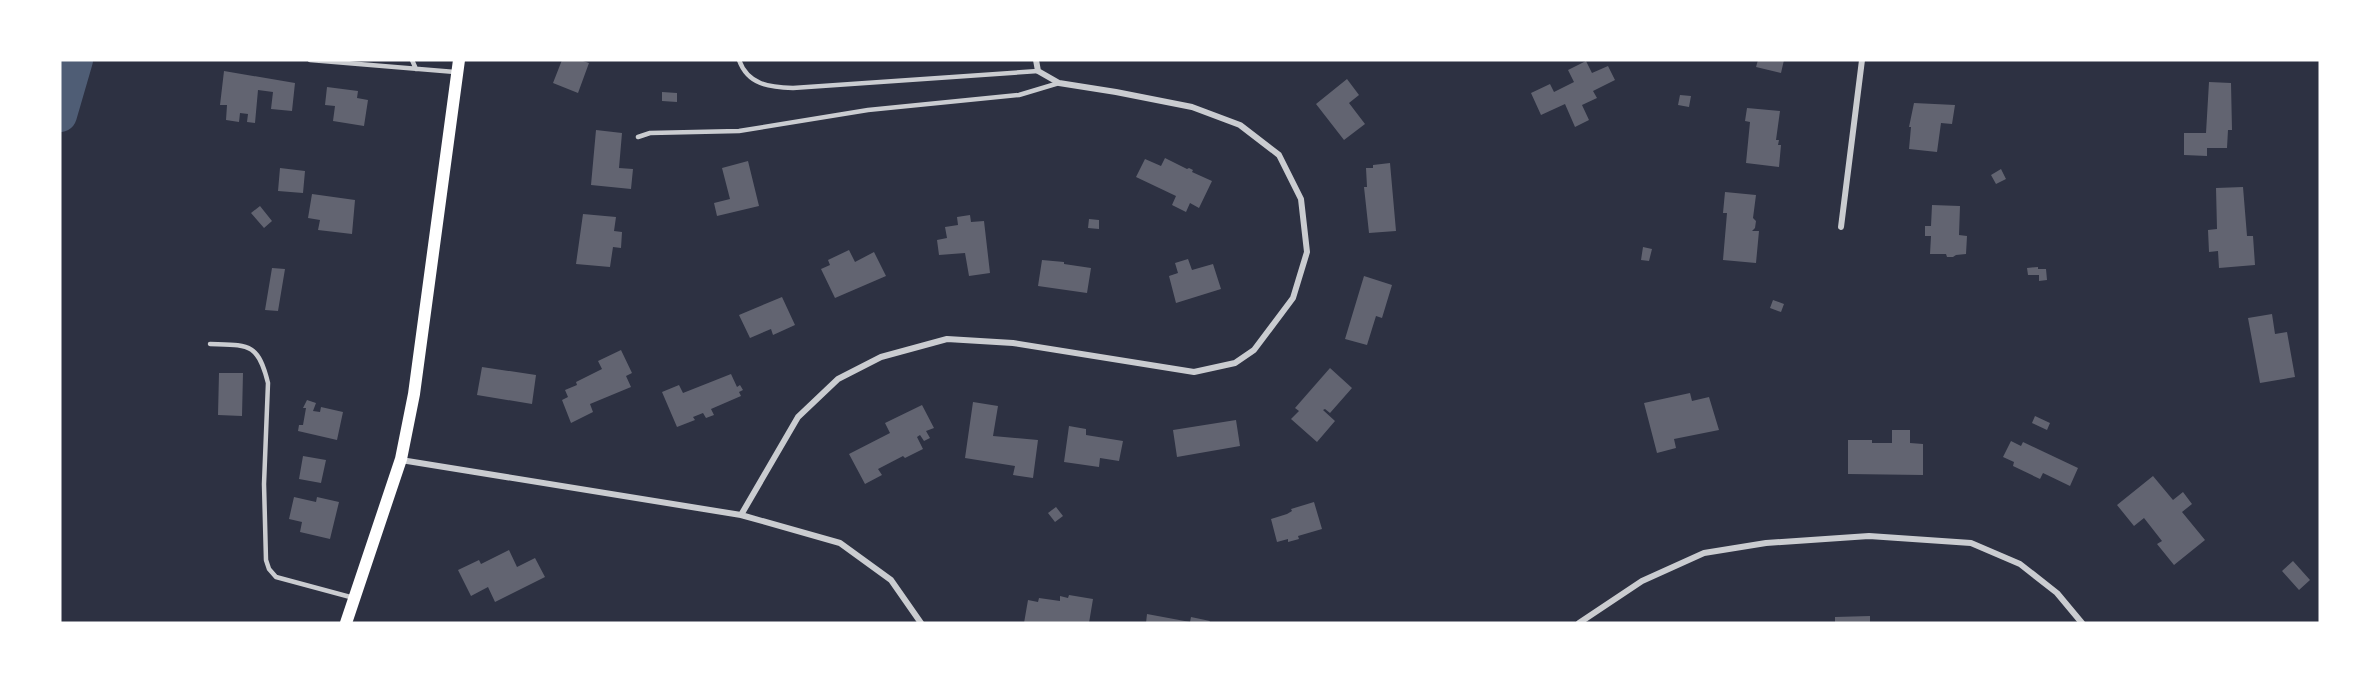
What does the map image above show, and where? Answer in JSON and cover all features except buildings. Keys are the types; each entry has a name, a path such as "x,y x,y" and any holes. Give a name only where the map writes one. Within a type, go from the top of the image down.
{"main road":[{"path":"346,623 401,459 414,394 458,66"}],"street":[{"path":"741,515 798,417 838,379 881,357 947,339 1013,343 1194,372 1235,363 1254,350 1293,298 1307,252 1301,199 1279,155 1240,125 1192,107 1059,83 1038,71 1036,60"},
{"path":"1840,227 1862,60"},
{"path":"401,459 741,515 840,543 891,580 921,623"},
{"path":"1579,623 1642,581 1704,553 1766,543 1869,536 1971,543 2020,564 2057,593 2082,623"}],"lane":[{"path":"310,60 416,69 458,66"},
{"path":"412,60 416,69"},
{"path":"739,60 742,68 752,80 770,87 793,88 1038,71"},
{"path":"638,137 650,133 739,131 868,110 1008,96 1034,92 1059,83"},
{"path":"210,344 242,345 252,349 264,370 268,383 264,484 266,560 269,569 276,577 354,598"}],"waterway":[{"path":"60,115 76,60"}]}
